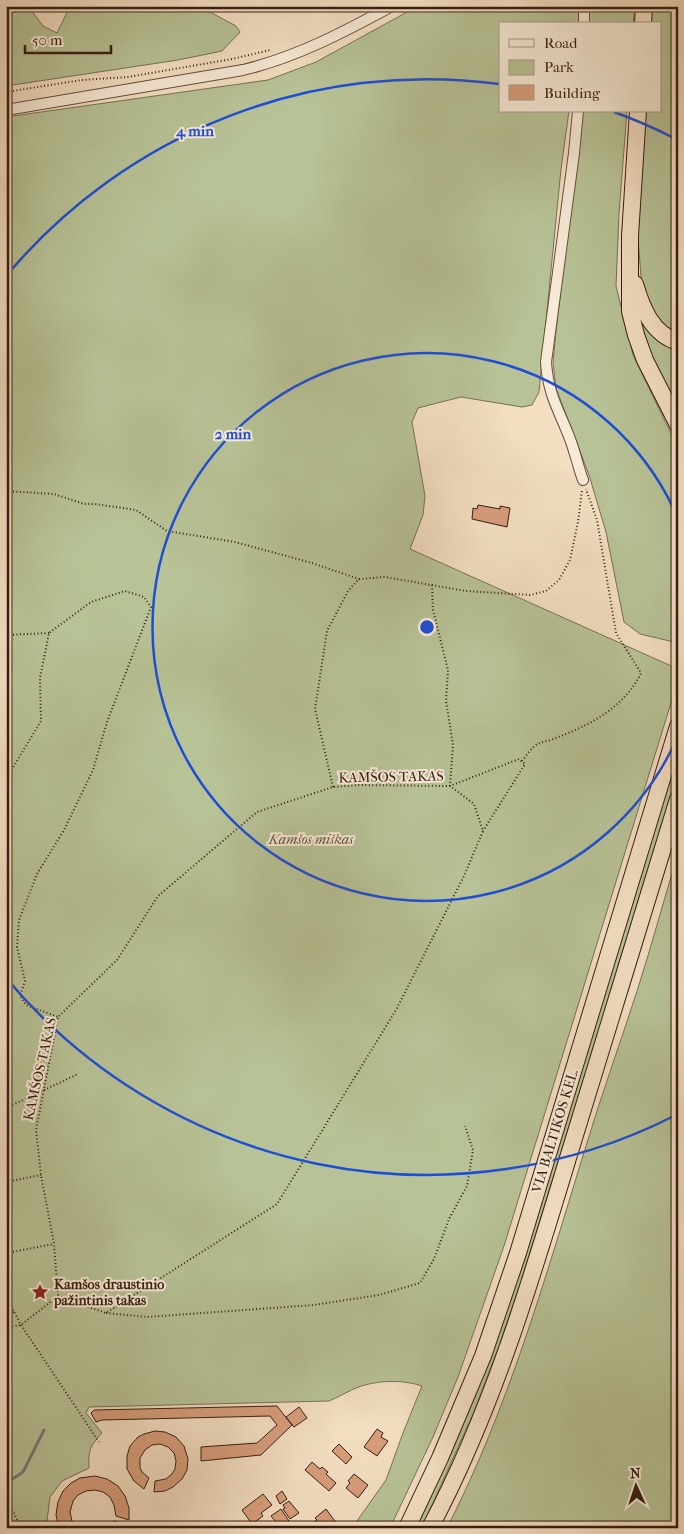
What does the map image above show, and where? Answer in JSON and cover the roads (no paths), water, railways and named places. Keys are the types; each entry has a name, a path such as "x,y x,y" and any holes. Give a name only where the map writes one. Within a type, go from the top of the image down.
{"highway":[{"path":"643,22 644,6"},
{"path":"638,112 630,236 630,311 645,360 678,424"},
{"path":"630,268 640,303 650,322 661,332 678,342"},
{"name":"VIA BALTIKOS KEL.","path":"408,1524 440,1458 483,1356 514,1262 678,726"},
{"name":"VIA BALTIKOS KEL.","path":"430,1528 492,1390 530,1282 678,799"}],"street":[{"path":"6,110 264,65 310,48 392,6"},
{"path":"584,6 584,22"},
{"path":"578,112 546,362 550,390 555,407 569,438 583,480"}],"waterway":[{"path":"6,1483 23,1472 44,1430"}],"place":[{"name":"Kamšos draustinio pažintinis takas","path":"40,1292"}],"park label":[{"name":"Kamšos miškas","path":"311,839"}]}
